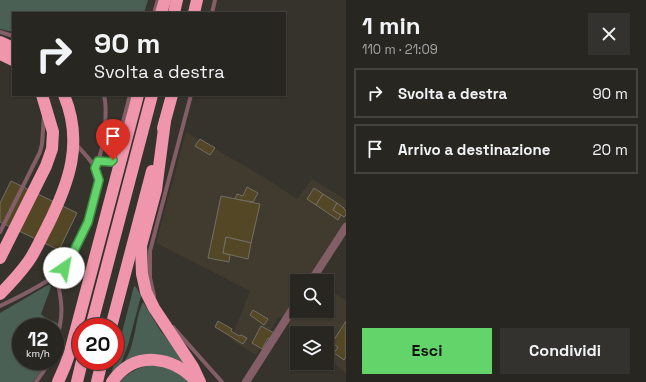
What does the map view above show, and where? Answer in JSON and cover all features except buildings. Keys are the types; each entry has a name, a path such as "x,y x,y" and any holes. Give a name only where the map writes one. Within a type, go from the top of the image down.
{"highway":[{"path":"161,12 165,0"},
{"path":"174,12 177,0"},
{"path":"194,12 197,0"},
{"path":"0,42 12,48"},
{"path":"0,54 12,60"},
{"path":"0,294 29,261 50,222 68,178 71,168 73,128 69,107 64,96"},
{"path":"58,382 70,352 138,96"},
{"path":"93,318 152,96"},
{"path":"113,318 172,96"},
{"path":"0,258 46,166 52,149 53,132 43,97"},
{"path":"165,121 156,190 141,246 142,274 146,292 154,308 193,367 199,382"},
{"path":"112,382 128,366 152,359 177,365 199,382"},
{"path":"77,382 80,370"},
{"path":"97,382 100,370"}],"street":[{"path":"316,274 346,227"},
{"path":"246,382 290,313"}],"lane":[{"path":"154,12 158,0"},
{"path":"212,12 215,0"},
{"path":"0,32 12,36"},
{"path":"95,168 101,154 106,111 104,96"},
{"path":"98,161 111,162 113,160 130,96"},
{"path":"191,96 150,251 150,278 156,302 168,322 222,382"},
{"path":"0,232 34,164 42,144 43,97"},
{"path":"0,306 56,275 69,261 88,222 99,180 95,168 73,141"},
{"path":"56,275 62,299 61,318"},
{"path":"36,382 44,370"}],"shaded area":[{"path":"186,132 267,179 297,199 312,179 346,200 346,223 318,274 290,274 290,318 334,318 334,293 346,300 346,374 334,363 334,326 291,326 279,316 256,355 231,340 250,291 156,243"}],"green space":[{"path":"0,0 148,0 144,12 12,12 12,32 0,29"},
{"path":"50,285 51,287 41,314 46,318 12,318 12,370 42,370 33,382 0,382 0,313"},
{"path":"134,286 141,296 124,356 124,325"},
{"path":"143,302 160,330 182,358 185,365 168,358 124,369 124,361 132,345"},
{"path":"153,365 175,369 191,382 120,382 135,370"}],"route":[{"path":"64,268 69,261 91,214 99,180 98,172 95,168 98,161 111,162 113,160"}]}
